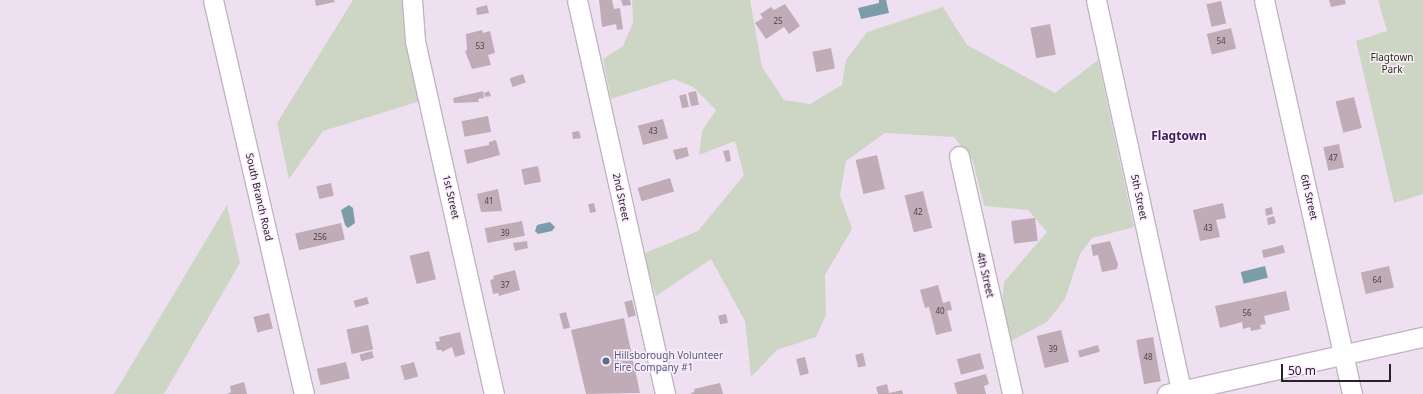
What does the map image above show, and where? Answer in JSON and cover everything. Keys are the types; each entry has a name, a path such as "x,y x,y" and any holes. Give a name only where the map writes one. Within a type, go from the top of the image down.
{"street":[{"name":"South Branch Road","path":"213,0 304,394"},
{"name":"1st Street","path":"412,0 415,41 494,394"},
{"name":"2nd Street","path":"577,0 664,394"},
{"name":"5th Street","path":"1096,0 1177,393"},
{"name":"6th Street","path":"1264,0 1345,354 1352,394"},
{"name":"4th Street","path":"959,156 1012,394"},
{"path":"1177,393 1423,337"}],"green space":[{"path":"353,0 418,0 427,99 323,131 289,179 277,123"},
{"path":"632,0 750,0 762,67 784,100 810,104 842,85 846,60 867,32 943,7 967,45 1055,93 1098,60 1134,227 1092,238 1080,254 1065,299 1047,322 1011,341 1002,306 1004,282 1047,232 1028,210 984,206 973,161 954,137 885,133 846,161 840,195 852,229 825,275 826,315 816,337 777,350 751,377 745,321 711,259 656,296 643,254 698,231 744,175 735,141 699,155 702,131 716,110 693,87 674,79 611,99 603,59 623,46 633,23"},
{"name":"Flagtown Park","path":"1378,0 1423,0 1423,194 1394,203 1356,41 1387,31"},
{"path":"227,205 240,263 164,394 114,394"}],"water":[{"path":"879,0 886,0 889,13 861,19 858,8 879,3"},
{"path":"349,205 353,208 355,223 348,228 345,225 341,210"},
{"path":"550,222 555,227 552,231 538,234 535,231 537,225"},
{"path":"1265,266 1268,278 1244,284 1241,272"}],"building":[{"path":"315,0 334,0 335,2 316,6"},
{"path":"599,0 612,0 614,9 620,8 623,29 617,30 616,24 602,27"},
{"path":"621,0 630,0 631,5 623,6"},
{"path":"1329,0 1345,0 1346,4 1331,7"},
{"path":"1221,1 1226,23 1212,27 1206,4"},
{"path":"785,4 800,26 789,34 784,27 766,39 755,23 763,18 760,14 771,7 774,10"},
{"path":"487,5 489,13 477,15 476,8"},
{"path":"1050,24 1056,54 1036,58 1030,28"},
{"path":"1231,28 1236,48 1212,54 1207,34"},
{"path":"482,30 483,33 490,31 495,53 488,55 491,65 472,69 465,51 467,50 466,34"},
{"path":"831,48 835,69 816,72 812,52"},
{"path":"523,74 526,83 512,87 510,78"},
{"path":"483,91 484,98 478,99 479,102 454,103 453,98"},
{"path":"489,91 491,96 485,97 484,93"},
{"path":"696,91 699,105 691,106 688,93"},
{"path":"686,94 689,107 682,108 679,96"},
{"path":"1354,97 1362,128 1343,133 1336,102"},
{"path":"488,116 491,132 465,137 461,121"},
{"path":"663,119 668,138 643,145 638,126"},
{"path":"579,131 581,138 573,139 572,132"},
{"path":"496,140 500,155 467,164 464,150 489,145 489,142"},
{"path":"1339,144 1344,167 1328,171 1323,147"},
{"path":"687,147 689,156 676,160 673,150"},
{"path":"729,150 731,161 726,162 723,151"},
{"path":"877,155 885,189 863,194 856,160"},
{"path":"538,166 541,182 524,185 521,169"},
{"path":"670,178 674,191 642,201 637,188"},
{"path":"331,183 334,196 319,199 316,186"},
{"path":"498,189 502,211 481,212 477,194"},
{"path":"923,191 932,228 914,232 905,196"},
{"path":"594,203 596,212 590,213 588,204"},
{"path":"1223,203 1226,218 1216,220 1220,237 1200,241 1193,210"},
{"path":"1272,207 1273,214 1266,216 1265,209"},
{"path":"1274,216 1276,223 1268,225 1267,218"},
{"path":"1035,218 1038,241 1014,244 1011,221"},
{"path":"522,221 525,236 488,243 485,228"},
{"path":"341,223 345,240 299,250 295,234"},
{"path":"527,241 528,248 515,251 513,243"},
{"path":"1110,241 1118,264 1117,269 1102,272 1098,255 1093,256 1091,245"},
{"path":"1283,245 1285,253 1264,258 1262,250"},
{"path":"429,251 436,279 417,284 410,256"},
{"path":"1389,266 1394,287 1366,294 1361,273"},
{"path":"515,270 520,290 499,296 498,293 493,294 490,280 494,279 493,276"},
{"path":"938,285 943,303 950,301 952,310 947,311 952,331 936,335 929,307 925,308 920,290"},
{"path":"1286,291 1290,310 1264,316 1266,324 1260,325 1261,329 1251,331 1250,327 1243,329 1242,322 1220,328 1215,306"},
{"path":"367,297 369,304 355,308 354,301"},
{"path":"632,300 636,316 628,317 624,302"},
{"path":"566,312 570,327 563,329 559,314"},
{"path":"269,313 273,329 257,332 253,317"},
{"path":"726,314 728,323 720,325 718,316"},
{"name":"Hillsborough Volunteer Fire Company #1","path":"624,318 640,393 586,394 571,330"},
{"path":"368,325 373,349 352,354 346,330"},
{"path":"1061,330 1069,362 1045,368 1037,336"},
{"path":"460,332 465,354 455,357 452,347 442,352 442,350 437,350 435,342 440,341 439,337"},
{"path":"1153,337 1161,381 1144,384 1136,340"},
{"path":"1098,345 1100,352 1080,358 1078,351"},
{"path":"372,351 374,358 361,361 360,355"},
{"path":"863,353 866,366 858,367 855,355"},
{"path":"980,353 984,368 961,375 957,359"},
{"path":"805,357 809,374 800,376 796,359"},
{"path":"346,362 350,379 321,385 317,369"},
{"path":"414,362 418,376 405,380 401,366"},
{"path":"986,374 989,384 984,386 986,394 957,394 954,383"},
{"path":"244,382 247,394 227,394 231,392 230,386"},
{"path":"720,383 723,394 690,394 695,391 694,389"},
{"path":"887,384 889,393 902,390 903,394 878,394 876,387"}],"place":[{"name":"Hillsborough Volunteer Fire Company #1","path":"606,361"}],"district":[{"name":"Flagtown","path":"1179,136"}]}
